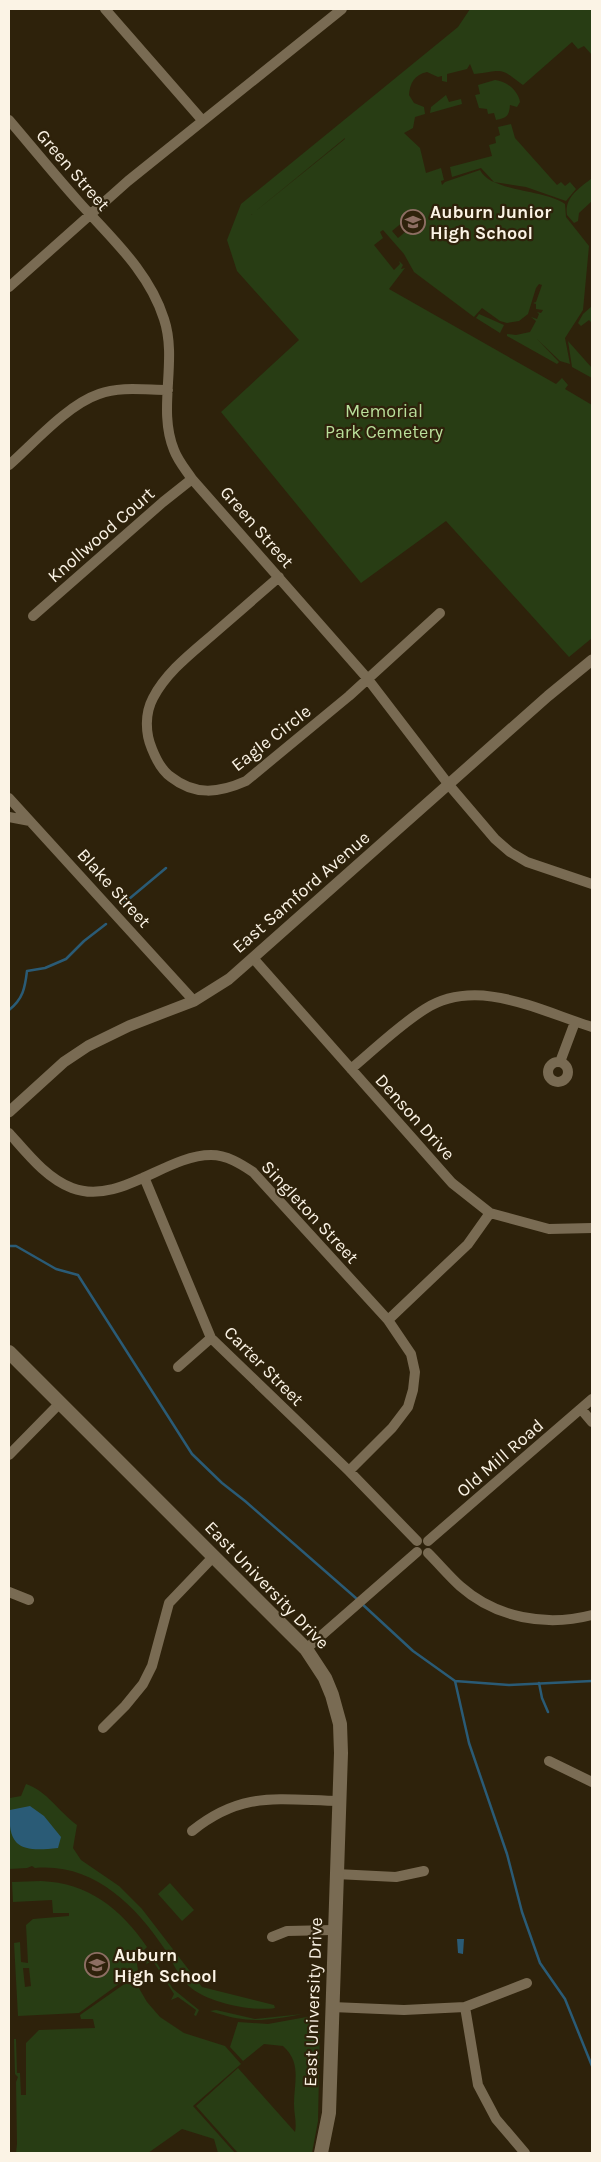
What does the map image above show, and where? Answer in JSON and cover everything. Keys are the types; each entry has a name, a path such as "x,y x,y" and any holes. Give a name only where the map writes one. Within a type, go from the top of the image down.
{"main road":[{"name":"East University Drive","path":"9,1352 306,1649 325,1678 340,1724 340,1801 333,1930 329,2113 321,2153"}],"street":[{"path":"106,9 202,120"},
{"path":"9,286 90,214 202,120 342,9"},
{"name":"Green Street","path":"9,120 133,263 155,294 165,321 168,339 168,422 171,440 178,458 192,479 367,678 449,785 495,839 510,852 554,872 592,884"},
{"path":"9,465 66,415 82,403 99,394 119,390 168,390"},
{"name":"Knollwood Court","path":"33,616 163,502 192,479"},
{"name":"Eagle Circle","path":"279,577 182,662 162,683 152,699 147,717 148,735 157,761 169,776 184,786 202,791 220,791 246,781 349,696 440,614"},
{"name":"East Samford Avenue","path":"9,1112 64,1062 88,1046 129,1026 194,1001 229,978 592,660"},
{"name":"Blake Street","path":"9,798 194,1001"},
{"path":"9,817 30,821"},
{"name":"Denson Drive","path":"253,958 452,1182 490,1213 549,1229 592,1228"},
{"path":"351,1069 426,1008 443,1000 462,995 490,995 592,1027"},
{"path":"560,1062 575,1022"},
{"name":"Singleton Street","path":"9,1133 42,1168 73,1188 92,1192 112,1190 193,1158 212,1155 238,1162 253,1172 388,1320 411,1354 415,1372 413,1390 403,1414 349,1471"},
{"name":"Carter Street","path":"144,1176 211,1338 349,1471 417,1546"},
{"path":"388,1320 468,1244 490,1213"},
{"path":"178,1367 211,1338"},
{"name":"Old Mill Road","path":"428,1541 592,1399"},
{"path":"9,1455 59,1404"},
{"path":"581,1409 592,1422"},
{"path":"306,1649 417,1546 422,1539 428,1541 431,1547 428,1552 423,1554 417,1546"},
{"path":"428,1552 460,1586 485,1604 502,1612 545,1620 592,1615"},
{"path":"103,1728 143,1684 152,1666 169,1603 214,1556"},
{"path":"9,1592 29,1600"},
{"path":"549,1761 592,1782"},
{"path":"192,1831 212,1815 253,1800 340,1801"},
{"path":"336,1874 396,1877 424,1871"},
{"path":"272,1937 287,1930 333,1930"},
{"path":"332,2007 404,2010 465,2007 527,1983"},
{"path":"465,2007 478,2085 496,2118 526,2153"}],"green space":[{"name":"Memorial Park Cemetery","path":"470,9 592,9 592,55 584,46 578,49 572,42 523,85 500,71 474,74 470,64 467,69 447,74 447,82 442,81 442,76 438,77 427,72 419,75 410,87 409,95 414,103 424,107 425,114 415,117 413,128 404,133 420,148 426,173 441,168 444,180 441,181 442,185 445,182 480,170 486,177 495,182 544,195 565,204 566,217 589,246 583,310 565,338 570,364 560,361 537,339 559,362 557,364 507,336 507,334 516,335 530,332 536,321 531,317 537,319 539,314 537,312 541,313 543,310 536,309 536,304 533,303 536,302 542,285 539,284 536,288 528,314 519,321 507,323 500,321 482,308 474,317 414,272 404,254 383,230 380,232 383,238 374,245 394,270 400,264 399,261 403,265 401,269 405,268 389,289 556,384 562,378 568,385 565,389 592,405 592,638 569,657 446,521 361,583 221,412 299,340 237,271 227,240 241,204 458,27","holes":["345,138 345,139 251,215","416,211 422,218 398,238 392,231"]},
{"path":"495,80 511,87 517,94 520,102 517,107 510,105 507,116 496,120 494,113 488,114 487,109 479,108 475,95 480,94 478,85"},
{"path":"446,95 449,102 461,99 462,104 430,113 431,107"},
{"path":"511,124 515,138 557,185 561,182 565,186 570,182 576,189 566,201 526,187 494,182 481,168 452,177 450,167 492,156 489,145 496,143 495,137 500,135 498,127"},
{"path":"592,178 592,201 579,213 578,221 574,223 567,215 570,198"},
{"path":"592,306 592,323 589,320 581,326 578,323 583,314"},
{"path":"479,314 504,325 500,333 476,318"},
{"path":"568,341 592,368 592,378 572,367"},
{"path":"26,1784 47,1797 77,1825 73,1848 81,1860 119,1886 142,1909 202,1987 274,2005 275,2008 241,2007 215,2000 193,1990 183,1979 164,1948 139,1916 110,1890 93,1880 75,1872 56,1868 35,1868 32,1866 9,1869 9,1795 10,1798 21,1796"},
{"path":"41,1881 74,1887 89,1893 115,1910 137,1933 147,1947 136,1958 138,1970 79,2013 18,2016 14,1943 20,1942 21,1962 28,1963 26,1925 33,1919 69,1916 69,1913 53,1913 52,1900 13,1902 12,1882","holes":["23,1968 29,1968 31,1986 25,1987"]},
{"path":"170,1883 194,1910 182,1921 158,1894"},
{"path":"153,1957 173,1989 199,2010 196,2016 194,2015 196,2010 178,1997 171,2000 174,1994 153,1961 146,1964"},
{"path":"133,1978 147,2002 160,2017 184,2033 225,2046 241,2064 193,2106 235,2153 218,2153 214,2139 182,2129 148,2153 16,2153 16,2082 18,2077 15,2074 14,2039 16,2039 17,2073 20,2073 21,2095 26,2095 26,2043 39,2030 95,2028 93,2019 81,2019 80,2015"},
{"path":"216,2010 255,2019 303,2014 246,2020 210,2011"},
{"path":"312,2016 316,2017 320,2023 318,2121 312,2153 238,2153 196,2106 238,2068 295,2132 296,2073 293,2059 283,2046 264,2044 243,2061 230,2047 238,2022 268,2024"}],"water":[{"path":"30,1806 44,1816 61,1837 58,1848 27,1848 15,1840 11,1833 10,1810"},
{"path":"457,1939 464,1939 463,1954 458,1953"}],"waterway":[{"path":"123,904 166,868"},
{"path":"9,1010 22,993 27,971 45,968 66,959 84,941 106,924"},
{"path":"9,1246 16,1246 56,1269 78,1275 192,1454 222,1483 357,1599"},
{"path":"361,1603 413,1651 455,1681 469,1743 507,1854 522,1912 540,1963 565,1999 592,2066"},
{"path":"455,1681 509,1685 592,1681"},
{"path":"539,1683 542,1698 548,1712"}],"place":[{"name":"Auburn Junior High School","path":"413,222"},
{"name":"Auburn High School","path":"97,1965"}]}
